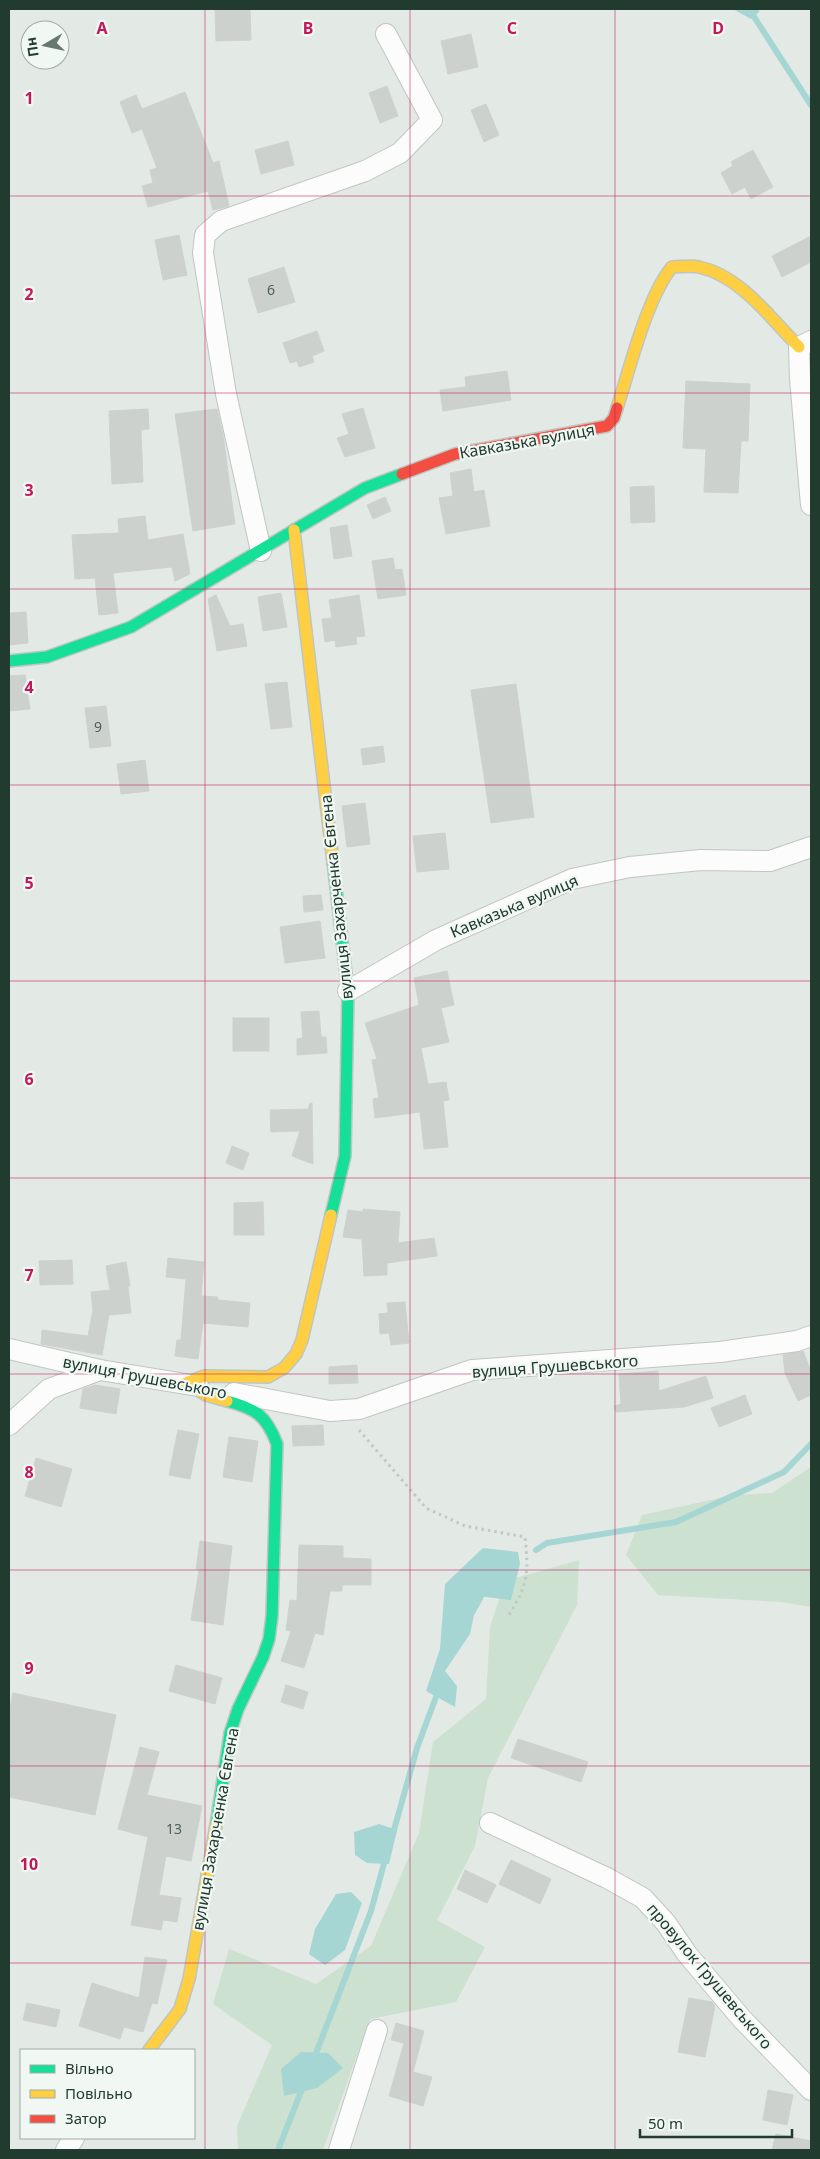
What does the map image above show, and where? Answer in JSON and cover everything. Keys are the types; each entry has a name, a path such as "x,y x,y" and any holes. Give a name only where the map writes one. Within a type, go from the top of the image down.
{"street":[{"path":"261,551 226,394 203,254 205,235 221,221 365,172 400,153 432,120 386,34"},
{"name":"Кавказька вулиця","path":"9,661 47,657 131,626 366,488 455,454 607,426 614,418 646,320 662,280 672,267 701,268 719,275 737,287 805,344 800,379 811,506"},
{"name":"вулиця Захарченка Євгена","path":"186,1383 204,1376 268,1377 284,1368 296,1354 302,1340 345,1156 348,991 294,530"},
{"name":"Кавказька вулиця","path":"348,991 436,940 521,900 572,879 630,867 700,860 770,862 811,847"},
{"name":"вулиця Грушевського","path":"9,1349 100,1370 186,1383 330,1411 359,1409 472,1370 720,1352 797,1340 811,1336"},
{"path":"9,1425 49,1389 100,1370"},
{"name":"вулиця Захарченка Євгена","path":"150,2049 180,2009 189,1979 230,1733 238,1709 263,1657 269,1639 272,1616 277,1444 273,1430 264,1416 250,1407 204,1394 186,1383"},
{"name":"провулок Грушевського","path":"490,1823 606,1878 643,1898 666,1923 687,1954 742,2019 811,2090"},
{"path":"339,2150 377,2030"},
{"path":"66,2150 73,2139"}],"path":[{"path":"342,1410 426,1508 465,1526 526,1537 528,1563 523,1592 509,1615"}],"green space":[{"path":"811,1467 811,1607 781,1602 658,1595 626,1555 642,1515 734,1495 772,1493"},
{"path":"579,1560 577,1605 488,1778 475,1846 437,1920 485,1947 456,2002 370,2019 323,2150 238,2150 237,2126 272,2045 213,2004 229,1949 316,1984 371,1946 419,1833 433,1742 486,1699 490,1627 505,1581"}],"water":[{"path":"733,9 759,9 759,12 751,19"},
{"path":"483,1548 518,1552 520,1564 511,1600 478,1596 470,1634 445,1671 457,1686 455,1707 426,1691 440,1649 445,1584"},
{"path":"379,1824 397,1830 389,1864 367,1863 355,1855 354,1832"},
{"path":"351,1892 362,1903 345,1950 325,1965 309,1954 315,1929 336,1894"},
{"path":"301,2052 328,2053 343,2068 317,2088 284,2096 281,2069"}],"building":[{"path":"215,9 250,10 251,40 216,41"},
{"path":"471,34 478,67 448,74 441,41"},
{"path":"387,86 398,116 380,123 369,93"},
{"path":"185,92 213,163 219,161 229,206 213,210 208,191 148,207 142,186 153,183 150,170 157,168 142,129 132,133 120,102 136,95 142,109"},
{"path":"486,104 499,135 484,142 471,110"},
{"path":"288,141 294,165 261,174 255,150"},
{"path":"753,150 773,187 751,199 745,187 732,194 721,173 733,166 731,162"},
{"path":"179,235 187,275 163,280 155,240"},
{"path":"811,236 811,262 782,277 772,256"},
{"path":"284,267 295,302 258,313 248,279"},
{"path":"317,331 324,351 312,356 314,362 299,367 297,361 290,363 283,343"},
{"path":"507,371 511,400 443,411 440,390 466,387 465,377"},
{"path":"686,381 750,384 748,441 741,441 738,493 704,492 706,449 683,448"},
{"path":"363,408 375,448 345,457 337,438 349,434 342,414"},
{"path":"148,409 149,429 141,430 143,482 112,484 109,411"},
{"path":"217,409 223,435 235,524 193,531 175,414"},
{"path":"471,469 474,492 484,490 490,526 446,534 439,498 453,496 450,473"},
{"path":"654,486 655,522 631,523 630,487"},
{"path":"385,497 391,511 373,519 367,505"},
{"path":"145,516 148,540 183,534 190,574 175,581 172,567 113,573 118,613 99,615 95,578 75,579 72,535 119,533 118,519"},
{"path":"347,525 352,556 334,559 330,528"},
{"path":"393,558 395,570 402,569 406,595 378,599 372,561"},
{"path":"281,593 287,627 263,631 258,597"},
{"path":"216,595 230,626 243,624 247,646 217,651 208,599"},
{"path":"359,595 365,636 356,637 357,644 336,647 335,640 325,642 322,619 332,618 329,600"},
{"path":"26,612 28,643 9,645 9,613"},
{"path":"25,675 30,709 9,711 9,676"},
{"path":"287,682 292,727 271,729 265,684"},
{"path":"516,684 534,817 491,823 471,690"},
{"path":"106,706 111,746 90,748 85,708"},
{"path":"383,746 385,762 363,765 361,749"},
{"path":"145,760 149,791 121,794 117,764"},
{"path":"365,803 370,844 347,847 342,806"},
{"path":"445,833 449,869 417,872 413,836"},
{"path":"321,895 323,910 304,912 303,896"},
{"path":"320,921 325,958 285,963 280,927"},
{"path":"447,971 454,1005 441,1008 449,1042 421,1048 428,1084 446,1082 449,1100 443,1101 448,1147 424,1149 420,1112 375,1118 373,1099 379,1098 372,1060 377,1059 365,1023 419,1005 414,978"},
{"path":"319,1011 321,1037 326,1037 327,1053 297,1055 297,1039 303,1038 301,1012"},
{"path":"233,1018 269,1018 269,1051 233,1051"},
{"path":"310,1103 312,1103 313,1164 292,1156 300,1131 271,1132 270,1110 308,1109"},
{"path":"232,1146 249,1153 243,1170 226,1163"},
{"path":"263,1202 264,1235 234,1235 234,1203"},
{"path":"363,1209 400,1212 398,1243 434,1238 437,1256 387,1263 387,1275 364,1276 362,1239 343,1237 348,1210 363,1212"},
{"path":"168,1258 204,1262 201,1296 218,1297 218,1300 250,1303 248,1327 203,1323 198,1359 175,1356 177,1340 181,1340 186,1279 166,1277"},
{"path":"72,1260 73,1284 40,1285 39,1261"},
{"path":"126,1262 130,1286 128,1286 131,1313 109,1315 102,1355 41,1344 42,1330 88,1336 93,1310 91,1292 110,1290 106,1266"},
{"path":"405,1302 409,1343 391,1345 389,1333 380,1334 379,1314 388,1313 387,1303"},
{"path":"803,1351 811,1371 811,1395 798,1401 785,1373 783,1355"},
{"path":"357,1365 358,1383 329,1384 329,1367"},
{"path":"658,1371 659,1391 706,1376 713,1398 684,1407 616,1412 614,1406 621,1404 619,1374"},
{"path":"95,1385 120,1389 116,1414 80,1408 83,1389"},
{"path":"745,1395 752,1414 719,1427 711,1408"},
{"path":"323,1425 324,1445 293,1446 292,1426"},
{"path":"178,1430 199,1434 190,1479 169,1475"},
{"path":"229,1437 258,1441 252,1482 223,1477"},
{"path":"36,1458 72,1469 61,1507 25,1496"},
{"path":"200,1541 232,1546 223,1625 191,1620 199,1570 196,1569"},
{"path":"299,1545 343,1546 343,1558 371,1559 371,1585 342,1585 342,1591 330,1591 323,1635 315,1633 304,1668 281,1661 291,1631 286,1630 290,1600 297,1601"},
{"path":"176,1665 222,1678 215,1704 169,1691"},
{"path":"286,1685 308,1692 303,1709 281,1702"},
{"path":"13,1693 116,1715 95,1815 9,1797 9,1712"},
{"path":"518,1739 588,1762 581,1782 511,1758"},
{"path":"140,1747 159,1752 147,1795 202,1806 191,1861 166,1856 159,1895 181,1898 177,1922 163,1920 161,1930 131,1925 148,1837 118,1829"},
{"path":"511,1860 551,1879 540,1904 499,1884"},
{"path":"465,1870 496,1885 487,1903 457,1889"},
{"path":"145,1957 167,1960 157,2004 152,2003 143,2032 124,2027 120,2039 79,2026 92,1983 139,1998"},
{"path":"689,1998 712,2002 715,2006 705,2057 678,2052"},
{"path":"27,2003 60,2010 56,2027 23,2020"},
{"path":"396,2023 424,2031 413,2072 432,2077 423,2106 389,2096 404,2043 391,2040"},
{"path":"768,2090 793,2095 787,2125 763,2120"},
{"path":"776,2134 811,2141 811,2150 772,2150"}],"waterway":[{"path":"749,9 811,105"},
{"path":"536,1550 547,1543 676,1522 784,1472 811,1444"},
{"path":"473,1611 485,1589"},
{"path":"392,1837 417,1748 439,1689"},
{"path":"313,2061 371,1911 386,1856"},
{"path":"278,2150 304,2084"}],"traffic: fast":[{"path":"9,661 47,657 131,627 365,488 402,474"},
{"path":"331,1215 345,1156 348,991 333,862"},
{"path":"216,1825 230,1733 238,1709 263,1657 269,1639 272,1616 277,1444 269,1426 259,1415 253,1410 227,1401"}],"traffic: slow":[{"path":"617,408 647,314 663,280 672,267 699,267 728,279 754,300 799,347"},
{"path":"294,530 333,862"},
{"path":"227,1401 206,1395 186,1383 204,1376 268,1377 284,1368 296,1354 302,1340 331,1215"},
{"path":"150,2049 180,2009 189,1979 216,1825"}],"traffic: jam":[{"path":"402,474 455,454 607,426 614,418 617,408"}]}
